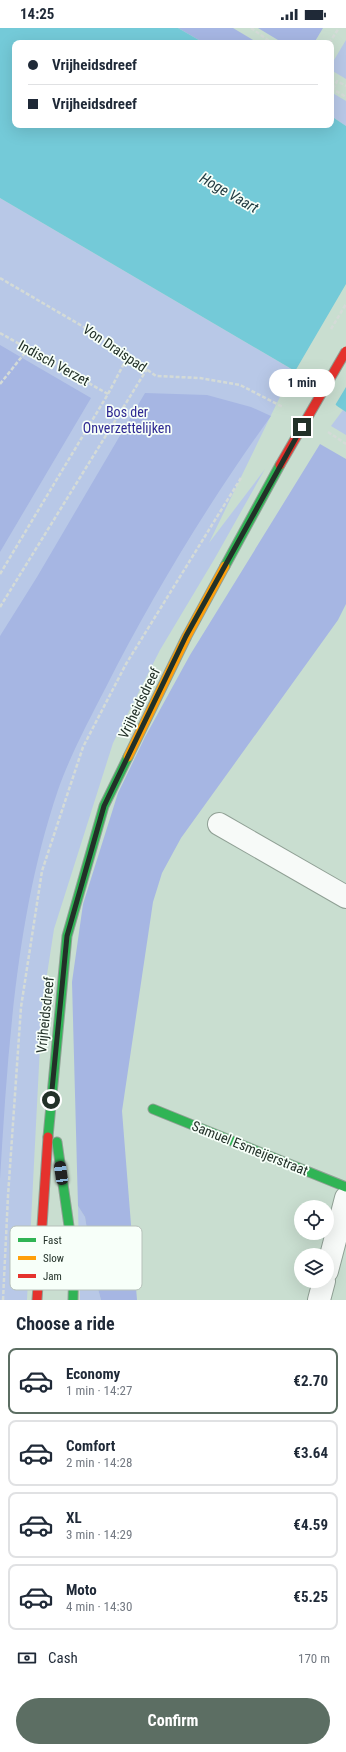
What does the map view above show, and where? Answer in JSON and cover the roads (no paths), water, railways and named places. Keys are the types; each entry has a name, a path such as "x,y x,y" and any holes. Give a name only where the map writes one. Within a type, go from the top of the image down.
{"main road":[{"name":"Vrijheidsdreef","path":"42,1226 51,1100 67,936 104,806 186,636 280,465 346,352"},
{"name":"Vrijheidsdreef","path":"51,1100 69,1226"},
{"name":"Samuel Esmeijerstraat","path":"153,1109 346,1187"},
{"name":"Vrijheidsdreef","path":"37,1300 38,1290"},
{"name":"Vrijheidsdreef","path":"73,1290 73,1300"}],"street":[{"path":"219,824 346,897"},
{"path":"333,1248 346,1198"},
{"path":"319,1300 322,1288"}],"water":[{"name":"Hoge Vaart","path":"0,28 178,28 199,40 12,40 12,128 334,128 334,118 346,126 346,412 337,406 312,381 0,198"}],"park label":[{"name":"Bos der Onverzettelijken","path":"127,420"}]}
